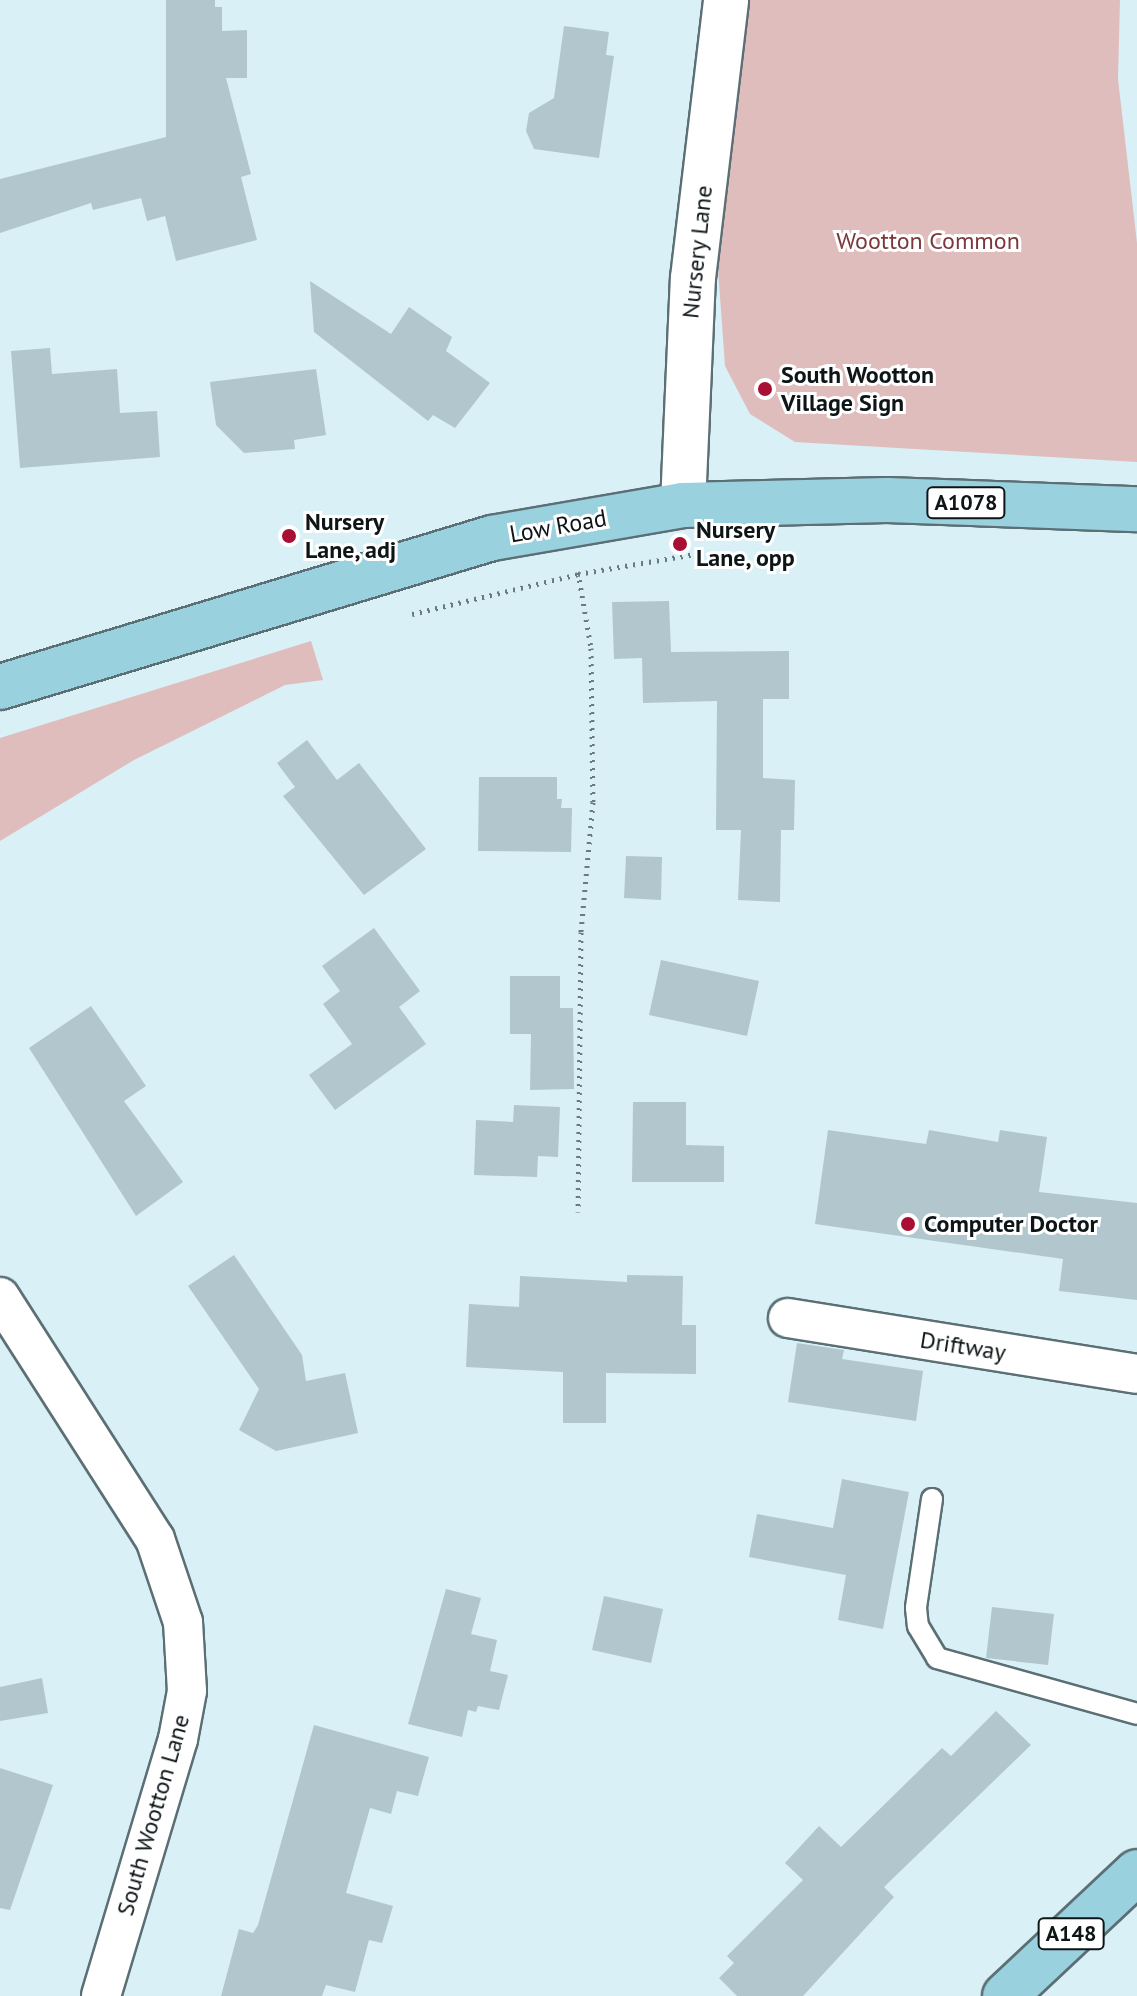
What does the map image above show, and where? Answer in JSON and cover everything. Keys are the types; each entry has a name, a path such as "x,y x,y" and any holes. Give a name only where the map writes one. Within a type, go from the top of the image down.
{"main road":[{"name":"Low Road","path":"0,687 294,594 492,538 683,505 872,500 1137,509"},
{"name":"A148","path":"1005,1996 1137,1872"}],"street":[{"name":"Nursery Lane","path":"683,505 693,278 726,0"},
{"name":"South Wootton Lane","path":"5,1316 155,1539 183,1622 187,1691 178,1739 101,1996"},
{"name":"Driftway","path":"788,1318 1137,1374"}],"lane":[{"path":"932,1499 916,1608 918,1626 937,1658 1137,1714"}],"path":[{"path":"569,524 591,648 593,802 581,932 578,1212"},
{"path":"408,615 578,574 710,552"}],"green space":[{"name":"Wootton Common","path":"737,0 1120,0 1118,79 1137,243 1137,462 795,442 750,414 725,366 718,269"},
{"path":"311,641 323,680 285,685 134,760 0,841 0,738"}],"building":[{"path":"166,0 215,0 215,7 222,7 222,31 247,30 247,78 226,78 251,174 241,177 257,240 176,261 165,216 147,221 141,198 93,210 91,203 0,233 0,179 166,137"},
{"path":"564,26 609,32 606,55 614,56 599,158 534,149 526,131 529,113 554,98"},
{"path":"310,281 391,334 409,307 452,337 446,351 490,383 455,428 433,415 428,421 314,332"},
{"path":"50,348 52,374 117,369 120,413 157,411 160,457 20,468 11,351"},
{"path":"316,369 326,435 294,440 295,449 244,453 216,425 210,382"},
{"path":"669,601 671,652 789,651 789,699 763,699 763,778 795,780 794,830 781,830 780,902 738,900 741,830 716,830 717,701 643,703 642,658 614,659 612,602"},
{"path":"307,740 337,780 359,763 426,849 364,895 283,796 295,787 277,763"},
{"path":"479,777 557,777 557,799 562,799 561,808 572,808 571,852 478,851"},
{"path":"626,856 662,857 661,900 624,898"},
{"path":"374,928 420,991 399,1007 426,1044 335,1110 309,1075 352,1044 323,1004 340,991 322,966"},
{"path":"661,960 759,981 747,1036 649,1015"},
{"path":"510,976 560,976 560,1008 573,1008 574,1089 530,1090 531,1034 510,1034"},
{"path":"91,1006 146,1086 124,1101 183,1182 136,1216 29,1048"},
{"path":"633,1102 686,1102 686,1145 724,1146 724,1182 632,1182"},
{"path":"514,1105 560,1107 558,1157 538,1156 537,1177 474,1175 476,1120 513,1122"},
{"path":"828,1130 926,1144 929,1130 998,1142 1000,1130 1047,1137 1039,1192 1137,1203 1137,1300 1059,1291 1063,1259 815,1224"},
{"path":"234,1255 302,1355 306,1381 345,1373 358,1433 276,1451 239,1430 259,1389 188,1286"},
{"path":"627,1275 683,1276 682,1325 696,1325 696,1374 606,1373 606,1423 563,1423 563,1372 466,1367 469,1304 519,1307 520,1276 627,1282"},
{"path":"797,1343 844,1350 842,1359 923,1371 916,1421 788,1402"},
{"path":"842,1479 909,1492 883,1629 838,1620 846,1575 749,1557 757,1514 833,1528"},
{"path":"446,1589 481,1598 471,1634 497,1640 490,1671 508,1675 499,1710 478,1706 476,1712 468,1710 462,1737 408,1724"},
{"path":"604,1596 663,1609 651,1663 592,1650"},
{"path":"992,1607 1054,1614 1048,1665 986,1658"},
{"path":"42,1678 48,1713 0,1721 0,1687"},
{"path":"996,1711 1031,1745 884,1887 894,1897 803,1996 737,1996 719,1978 734,1963 727,1956 803,1880 785,1863 819,1826 841,1847 942,1748 951,1756"},
{"path":"314,1725 429,1757 418,1796 397,1791 391,1814 370,1808 346,1893 393,1906 382,1943 369,1940 355,1992 326,1985 322,1996 221,1996 239,1929 253,1933 258,1925"},
{"path":"0,1768 53,1785 10,1910 0,1908"}],"place":[{"name":"South Wootton Village Sign","path":"765,389"},
{"name":"Nursery Lane, adj","path":"289,536"},
{"name":"Nursery Lane, opp","path":"680,544"},
{"name":"Computer Doctor","path":"908,1224"}]}
